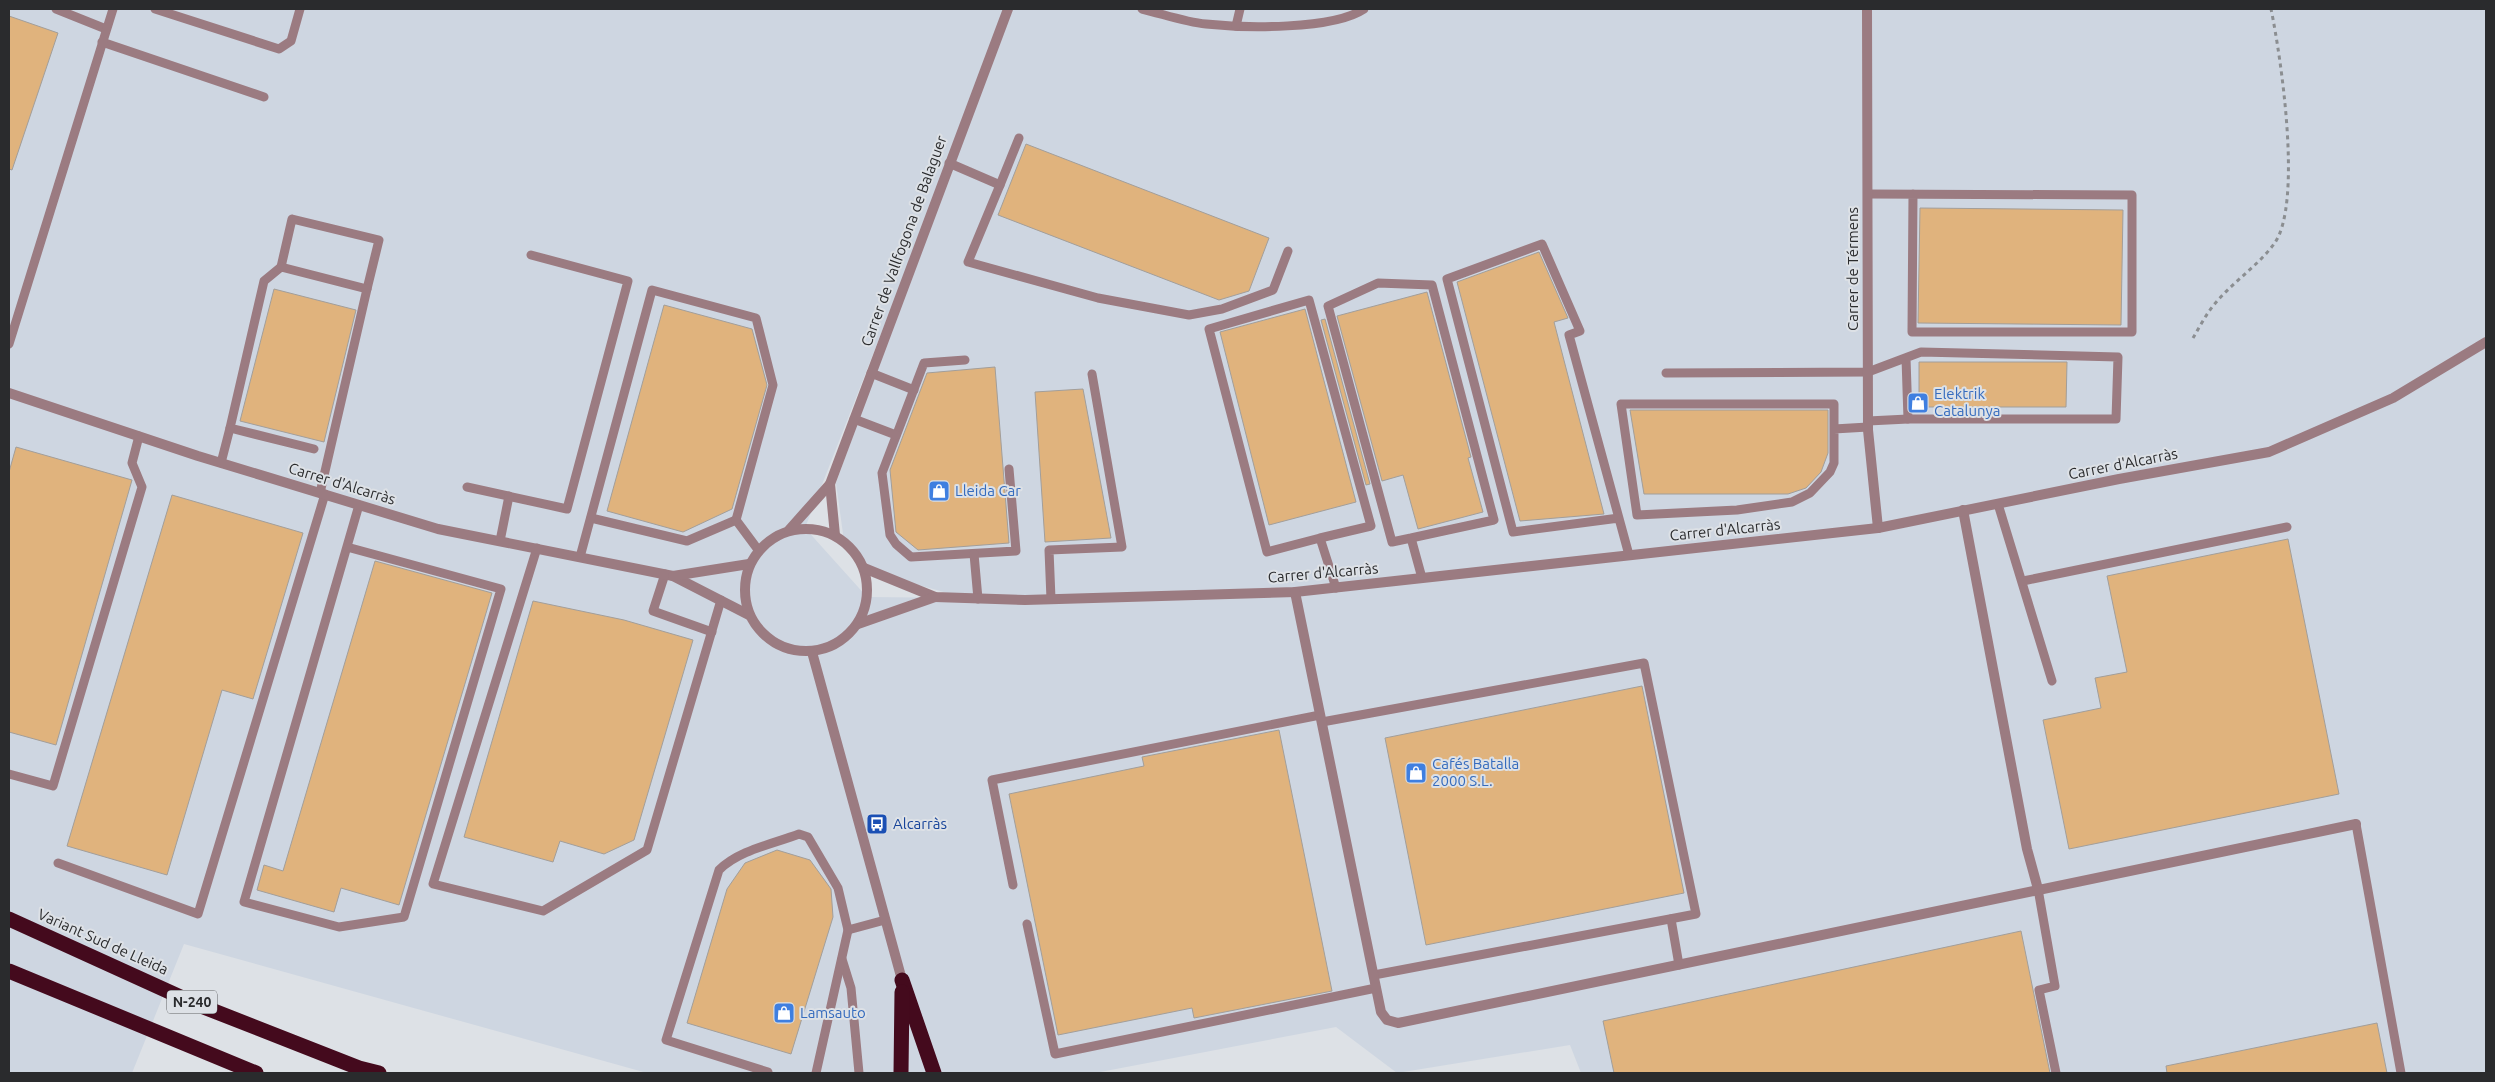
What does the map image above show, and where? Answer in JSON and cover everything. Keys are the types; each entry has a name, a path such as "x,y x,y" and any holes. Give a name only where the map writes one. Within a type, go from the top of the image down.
{"highway":[{"name":"Variant Sud de Lleida","path":"9,919 196,1004 359,1068 379,1073"},
{"name":"N-240","path":"9,971 256,1073"},
{"path":"901,1073 902,980"},
{"path":"902,980 934,1073"},
{"name":"N-240","path":"359,1068 386,1073"}],"street":[{"name":"Carrer de Vallfogona de Balaguer","path":"830,484 1008,9"},
{"name":"Carrer de Térmens","path":"1867,9 1868,424 1878,528"},
{"name":"Carrer d'Alcarràs","path":"864,568 935,597 1051,600 1295,592 1878,528 2269,452 2393,398 2486,342"},
{"name":"Carrer d'Alcarràs","path":"9,393 221,463 438,529 669,575 749,614"},
{"path":"789,530 805,528 820,530 835,536 856,553 864,568 867,597 858,624 838,643 812,652 786,649 764,636 749,614 744,589 749,564 759,551 766,543 789,530 830,484"},
{"path":"830,484 835,536"},
{"path":"1963,510 2027,849 2038,889"},
{"name":"Carrer d'Alcarràs","path":"669,575 749,564"},
{"path":"1295,592 1376,988 1383,1017 1398,1023 1407,1023 2038,889 2356,824"},
{"name":"Carrer d'Alcarràs","path":"858,624 935,597"},
{"path":"812,652 902,980"}],"lane":[{"path":"56,9 106,29"},
{"path":"9,344 113,9"},
{"path":"155,9 279,49 291,41 300,9"},
{"path":"1142,9 1204,24 1276,28 1352,16 1364,9"},
{"path":"1236,26 1240,9"},
{"path":"102,42 264,98"},
{"path":"1019,138 968,262 1098,298 1189,315 1222,309 1273,290 1288,251"},
{"path":"949,163 1000,185"},
{"path":"1868,194 1913,194 2132,195 2132,332 1912,332 1913,194"},
{"path":"58,863 198,914 323,494 379,240 292,219 281,267 264,281 221,463"},
{"path":"1619,518 1513,532 1447,279 1542,244 1580,331 1569,335 1619,518 1629,555"},
{"path":"467,487 568,509 628,281 531,256"},
{"path":"281,267 367,289"},
{"path":"1378,283 1432,285 1494,520 1411,538 1392,542 1328,306 1378,283"},
{"path":"580,557 652,290 756,318 773,385 736,520"},
{"path":"1309,300 1371,526 1320,538 1267,552 1209,329 1309,300"},
{"path":"1666,374 1868,372 1921,352 2118,357 2116,420 1908,419 1834,428"},
{"path":"1906,358 1908,419"},
{"path":"965,360 924,363 882,474 890,535 896,544 911,557 1016,551 1009,470"},
{"path":"871,373 914,390"},
{"path":"1051,600 1049,550 1122,547 1092,374"},
{"path":"1621,404 1834,404 1834,428 1834,464 1830,472 1810,493 1792,502 1737,510 1637,516 1621,404"},
{"path":"854,419 896,435"},
{"path":"230,428 314,449"},
{"path":"9,774 53,786 142,487 132,463 139,436"},
{"path":"500,541 509,496"},
{"path":"1998,504 2052,681"},
{"path":"347,547 501,589 404,917 339,927 244,902 359,505"},
{"path":"591,518 687,541 736,520"},
{"path":"736,520 759,551"},
{"path":"2022,581 2287,527"},
{"path":"1320,538 1336,588"},
{"path":"1411,538 1422,578"},
{"path":"536,548 434,884 543,911 647,850 721,600"},
{"path":"974,554 978,599"},
{"path":"669,575 653,611 712,632"},
{"path":"1013,885 992,780 1321,718 1644,663 1696,914 1374,976"},
{"path":"2356,824 2401,1073"},
{"path":"768,1072 666,1040 719,870 728,861 799,834 808,836 838,888 848,930 816,1073"},
{"path":"2038,889 2055,986 2039,990 2056,1073"},
{"path":"1671,919 1680,965"},
{"path":"848,930 886,920"},
{"path":"1027,924 1055,1054 1376,988"},
{"path":"842,956 851,988 859,1073"}],"path":[{"path":"2193,338 2213,306 2275,243 2287,209 2287,152 2281,64 2271,9"}],"shaded area":[{"path":"9,9 2486,9 2486,1073 1581,1073 1570,1045 1397,1073 1336,1027 1095,1073 647,1073 184,944 132,1073 9,1073","holes":["971,104 836,483 844,541 878,574 966,598 867,597 805,528"]}],"building":[{"path":"9,16 58,33 12,170 9,169"},
{"path":"1026,144 1269,238 1249,291 1219,300 998,215"},
{"path":"1920,208 2123,210 2121,325 1918,323"},
{"path":"1539,252 1568,318 1554,322 1604,514 1520,521 1457,282"},
{"path":"274,289 356,310 324,442 240,421"},
{"path":"1427,292 1471,457 1468,458 1483,512 1418,529 1403,475 1382,481 1337,316"},
{"path":"664,305 752,329 767,385 732,509 683,532 607,511"},
{"path":"1305,309 1356,502 1269,525 1220,332"},
{"path":"1325,319 1370,484 1366,485 1321,320"},
{"path":"1919,362 2067,362 2066,407 1919,407"},
{"path":"995,367 1009,543 918,550 896,532 890,470 927,373"},
{"path":"1083,389 1111,538 1045,542 1035,392"},
{"path":"1630,410 1828,410 1828,453 1821,472 1806,488 1788,494 1644,494"},
{"path":"16,447 132,480 56,745 9,732 9,472"},
{"path":"172,495 303,533 253,699 222,690 167,875 67,846"},
{"path":"2288,539 2339,794 2069,849 2043,720 2101,708 2095,678 2127,672 2107,576"},
{"path":"375,561 492,593 399,905 341,888 334,912 257,890 264,865 283,871"},
{"path":"533,601 624,620 693,640 634,840 604,854 560,841 553,862 464,837"},
{"path":"1642,686 1684,893 1426,945 1385,738"},
{"path":"1279,730 1332,991 1194,1018 1192,1008 1058,1035 1009,794 1144,766 1142,757"},
{"path":"777,850 810,860 831,889 833,917 791,1054 687,1023 727,889 745,863"},
{"path":"2021,931 2050,1073 1614,1073 1603,1021"},
{"path":"2377,1023 2387,1073 2167,1073 2166,1066"}],"place":[{"name":"Elektrik Catalunya","path":"1918,403"},
{"name":"Lleida Car","path":"939,491"},
{"name":"Cafés Batalla 2000 S.L.","path":"1416,773"},
{"name":"Alcarràs","path":"877,824"},
{"name":"Lamsauto","path":"784,1013"}]}
